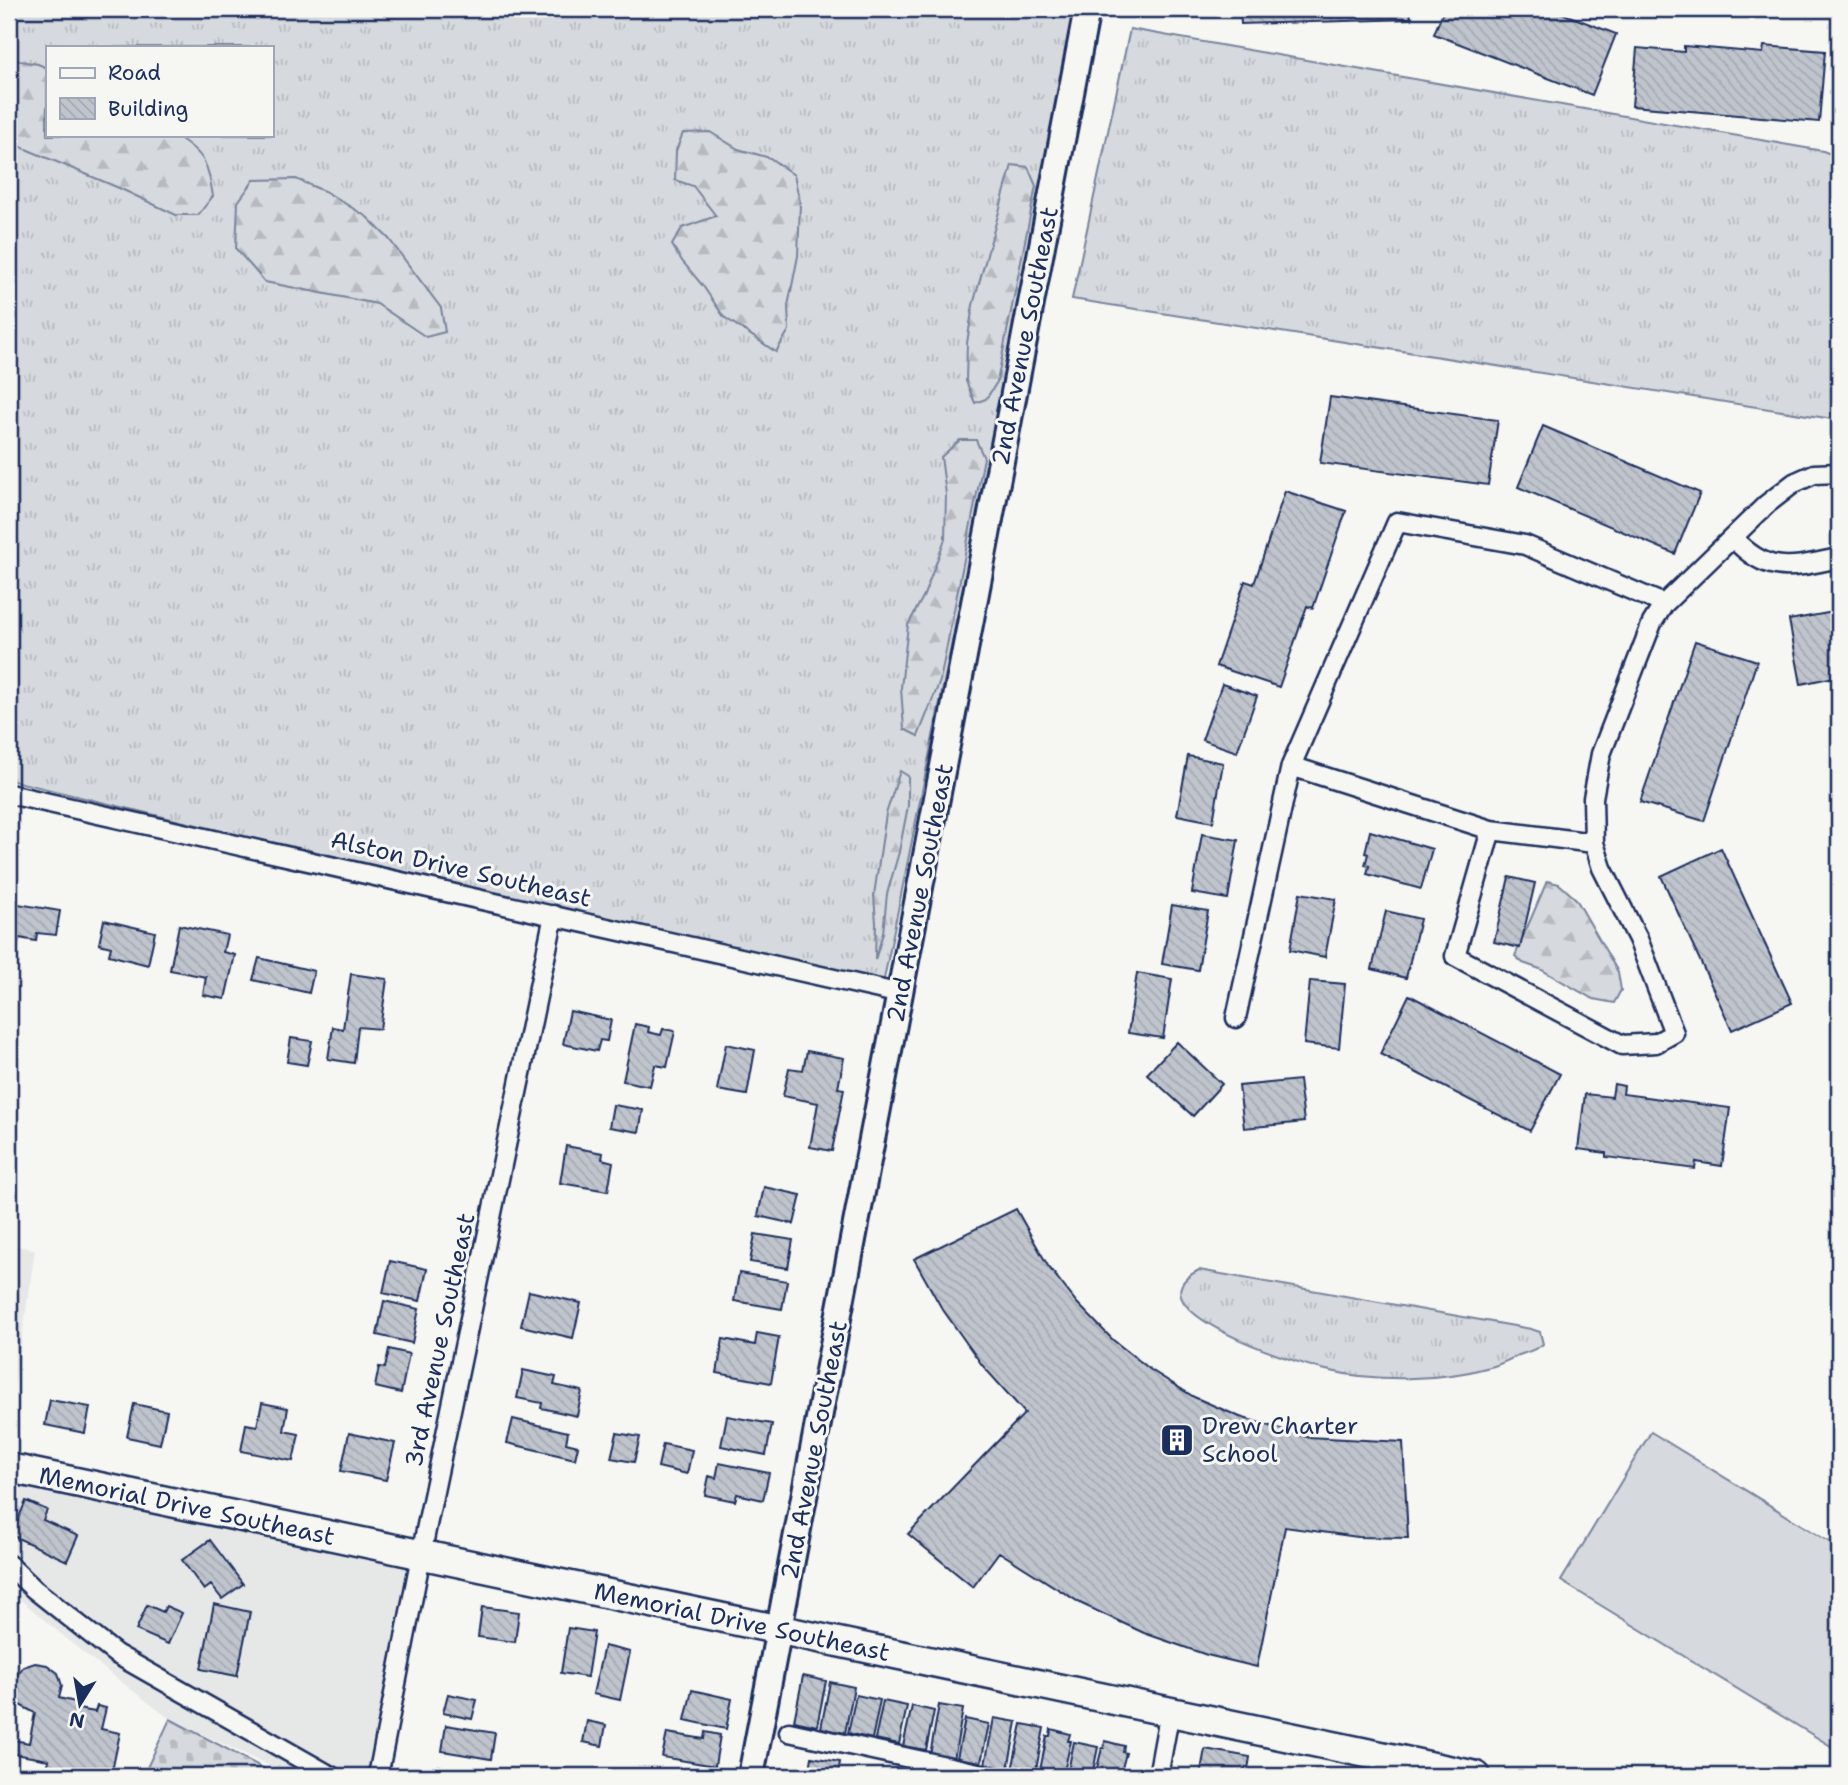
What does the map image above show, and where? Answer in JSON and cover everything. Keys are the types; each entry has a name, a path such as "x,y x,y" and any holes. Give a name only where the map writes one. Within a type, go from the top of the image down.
{"main road":[{"name":"Memorial Drive Southeast","path":"9,1468 1476,1776"}],"street":[{"name":"2nd Avenue Southeast","path":"751,1776 1087,9"},
{"path":"1491,830 1454,956 1622,1045 1656,1043 1674,1033 1638,939 1602,868 1594,842 1593,798 1601,754 1652,623 1664,604 1767,504 1794,483 1814,474 1839,473"},
{"path":"1236,1018 1291,766 1397,522 1525,545 1664,604"},
{"path":"1733,538 1747,554 1773,565 1791,568 1839,558"},
{"path":"1291,766 1491,830 1594,842"},
{"name":"Alston Drive Southeast","path":"9,794 901,994"},
{"name":"3rd Avenue Southeast","path":"378,1776 554,915"},
{"path":"9,1565 34,1589 116,1654 331,1776"},
{"path":"1158,1776 1170,1711"},
{"path":"789,1732 992,1776"}],"shaded area":[{"path":"9,1244 35,1250 9,1424"},
{"path":"9,1479 415,1565 372,1776 292,1776 170,1719 81,1651 9,1590"}],"green space":[{"path":"9,9 1080,9 882,989 9,780"},
{"path":"1130,29 1823,151 1839,157 1839,420 1072,299"},
{"path":"9,59 46,68 46,136 176,136 193,148 203,160 213,196 198,215 176,215 9,142"},
{"path":"710,132 738,149 770,158 794,175 800,203 798,256 788,306 789,330 776,352 724,317 672,245 682,228 716,216 693,186 675,180 676,151 683,133"},
{"path":"1012,165 1028,167 1036,186 997,382 986,399 975,403 966,381 967,343 973,305"},
{"path":"296,179 326,192 367,217 389,239 441,308 445,332 426,337 377,304 265,282 236,249 238,202 254,180"},
{"path":"960,440 976,440 984,458 940,681 918,736 904,729 901,688 908,625 924,595 945,539 946,494 941,457"},
{"path":"900,771 908,776 908,806 887,894 883,933 875,960 874,895 886,814"},
{"path":"1547,881 1559,884 1576,899 1618,972 1621,990 1614,1003 1593,999 1540,969 1523,963 1515,956"},
{"path":"1199,1270 1531,1329 1540,1332 1543,1344 1497,1365 1451,1375 1387,1378 1326,1370 1254,1346 1199,1317 1183,1301 1182,1285"},
{"path":"1651,1432 1839,1548 1839,1751 1561,1581"},
{"path":"170,1719 278,1776 143,1776"}],"building":[{"path":"1240,9 1410,9 1411,19 1241,24"},
{"path":"1444,9 1551,9 1616,34 1592,95 1434,34"},
{"path":"1684,46 1763,53 1764,46 1825,51 1819,122 1632,106 1637,48 1684,52"},
{"path":"1330,397 1498,420 1488,485 1320,463"},
{"path":"1543,426 1700,493 1675,554 1518,487"},
{"path":"1285,491 1346,511 1313,608 1307,606 1279,687 1216,666 1245,581 1254,584"},
{"path":"1839,611 1839,676 1801,684 1789,620"},
{"path":"1695,641 1757,661 1704,821 1640,802"},
{"path":"1222,684 1257,696 1237,752 1202,740"},
{"path":"1188,756 1223,763 1213,822 1177,815"},
{"path":"1370,831 1432,849 1421,889 1367,874 1369,866 1365,865 1368,854 1365,853"},
{"path":"1202,834 1238,840 1228,899 1192,893"},
{"path":"1721,848 1792,1003 1732,1030 1661,876"},
{"path":"1509,877 1535,883 1520,948 1494,942"},
{"path":"1300,893 1336,899 1325,957 1290,950"},
{"path":"9,897 12,898 12,903 60,911 56,935 37,933 36,941 19,938 16,954 9,953"},
{"path":"1172,905 1208,911 1198,970 1162,964"},
{"path":"1386,911 1420,919 1406,978 1372,969"},
{"path":"104,920 155,932 148,965 109,955 111,947 99,944"},
{"path":"179,925 227,935 223,952 235,955 225,999 203,995 206,977 170,970"},
{"path":"259,958 314,971 309,993 253,980"},
{"path":"1137,973 1172,979 1163,1038 1128,1033"},
{"path":"351,974 387,979 380,1029 358,1027 354,1063 328,1059 333,1027 343,1029"},
{"path":"1310,981 1345,984 1339,1048 1304,1044"},
{"path":"1409,995 1560,1074 1530,1131 1380,1054"},
{"path":"570,1011 611,1020 607,1041 600,1040 597,1051 563,1044"},
{"path":"635,1024 649,1027 648,1032 661,1035 663,1029 675,1031 667,1067 655,1065 650,1086 623,1081"},
{"path":"291,1038 312,1041 307,1065 287,1062"},
{"path":"1177,1042 1222,1084 1193,1116 1147,1074"},
{"path":"726,1044 755,1050 747,1095 717,1090"},
{"path":"807,1051 844,1058 838,1088 844,1089 832,1151 810,1147 818,1103 783,1096 789,1068 803,1070"},
{"path":"1299,1080 1304,1122 1244,1128 1239,1086"},
{"path":"1614,1084 1624,1086 1623,1094 1730,1108 1722,1166 1696,1162 1695,1169 1606,1157 1606,1153 1578,1149 1585,1094 1612,1097"},
{"path":"613,1105 643,1110 639,1132 609,1127"},
{"path":"566,1146 603,1153 602,1159 613,1162 608,1191 560,1183"},
{"path":"764,1187 801,1195 794,1224 758,1216"},
{"name":"Drew Charter School","path":"1016,1209 1048,1266 1077,1303 1113,1340 1151,1370 1194,1397 1240,1417 1307,1437 1403,1442 1408,1538 1358,1537 1285,1527 1257,1667 1207,1655 1144,1633 1082,1604 999,1552 973,1587 908,1534 1025,1413 982,1365 941,1307 914,1259"},
{"path":"755,1234 793,1240 788,1268 750,1262"},
{"path":"390,1261 427,1269 420,1301 383,1293"},
{"path":"739,1273 787,1281 782,1309 734,1301"},
{"path":"529,1291 581,1303 573,1338 521,1326"},
{"path":"384,1301 419,1309 412,1343 377,1335"},
{"path":"757,1333 779,1337 771,1383 717,1373 723,1339 755,1345"},
{"path":"389,1349 409,1354 401,1393 375,1387 379,1367 385,1368"},
{"path":"523,1370 556,1377 554,1385 582,1391 577,1416 541,1408 542,1403 517,1398"},
{"path":"50,1400 90,1407 85,1433 45,1425"},
{"path":"262,1403 288,1408 284,1431 299,1434 293,1461 241,1451 246,1424 257,1426"},
{"path":"134,1404 167,1411 160,1444 127,1437"},
{"path":"727,1416 772,1424 766,1455 721,1446"},
{"path":"513,1419 568,1432 566,1443 578,1446 575,1459 507,1443"},
{"path":"349,1433 395,1443 386,1480 341,1471"},
{"path":"617,1433 640,1437 634,1462 611,1458"},
{"path":"663,1444 692,1450 687,1474 658,1467"},
{"path":"719,1463 769,1473 763,1500 737,1494 735,1501 705,1495 709,1476 716,1478"},
{"path":"26,1501 47,1510 43,1520 78,1536 67,1561 11,1535"},
{"path":"210,1540 243,1584 222,1599 211,1585 204,1590 182,1560"},
{"path":"214,1604 250,1612 237,1676 201,1669"},
{"path":"147,1605 163,1612 166,1606 182,1613 168,1644 136,1630"},
{"path":"482,1607 519,1612 515,1642 478,1637"},
{"path":"568,1628 594,1632 587,1677 561,1673"},
{"path":"604,1646 630,1652 620,1700 593,1694"},
{"path":"35,1663 47,1665 58,1673 62,1686 59,1698 79,1703 78,1709 95,1712 97,1706 106,1708 101,1729 120,1733 111,1776 45,1776 49,1760 14,1754 9,1776 9,1739 29,1743 35,1713 16,1703 12,1690 14,1678 23,1667"},
{"path":"803,1676 826,1681 817,1726 794,1721"},
{"path":"830,1682 854,1687 845,1733 821,1728"},
{"path":"692,1690 732,1699 726,1729 685,1720"},
{"path":"448,1694 477,1700 472,1719 443,1713"},
{"path":"856,1695 880,1700 872,1739 848,1733"},
{"path":"883,1701 907,1706 899,1744 875,1739"},
{"path":"939,1705 963,1709 954,1759 930,1755"},
{"path":"912,1706 934,1711 926,1750 903,1746"},
{"path":"994,1718 1017,1722 1008,1769 985,1765"},
{"path":"965,1719 989,1724 981,1762 957,1758"},
{"path":"587,1721 606,1725 602,1746 583,1742"},
{"path":"1022,1724 1044,1728 1035,1775 1012,1770"},
{"path":"446,1725 495,1733 491,1759 442,1751"},
{"path":"1051,1729 1070,1734 1068,1741 1071,1741 1063,1776 1039,1775 1047,1736 1050,1736"},
{"path":"705,1732 720,1735 715,1766 662,1757 667,1733 704,1739"},
{"path":"1105,1741 1124,1746 1123,1752 1126,1753 1120,1776 1095,1776"},
{"path":"1074,1742 1098,1747 1092,1776 1067,1776"},
{"path":"1205,1749 1250,1757 1247,1776 1200,1776"},
{"path":"812,1757 840,1762 838,1776 809,1776"},
{"path":"438,1766 486,1775 486,1776 436,1776"}],"place":[{"name":"Drew Charter School","path":"1177,1440"}]}
